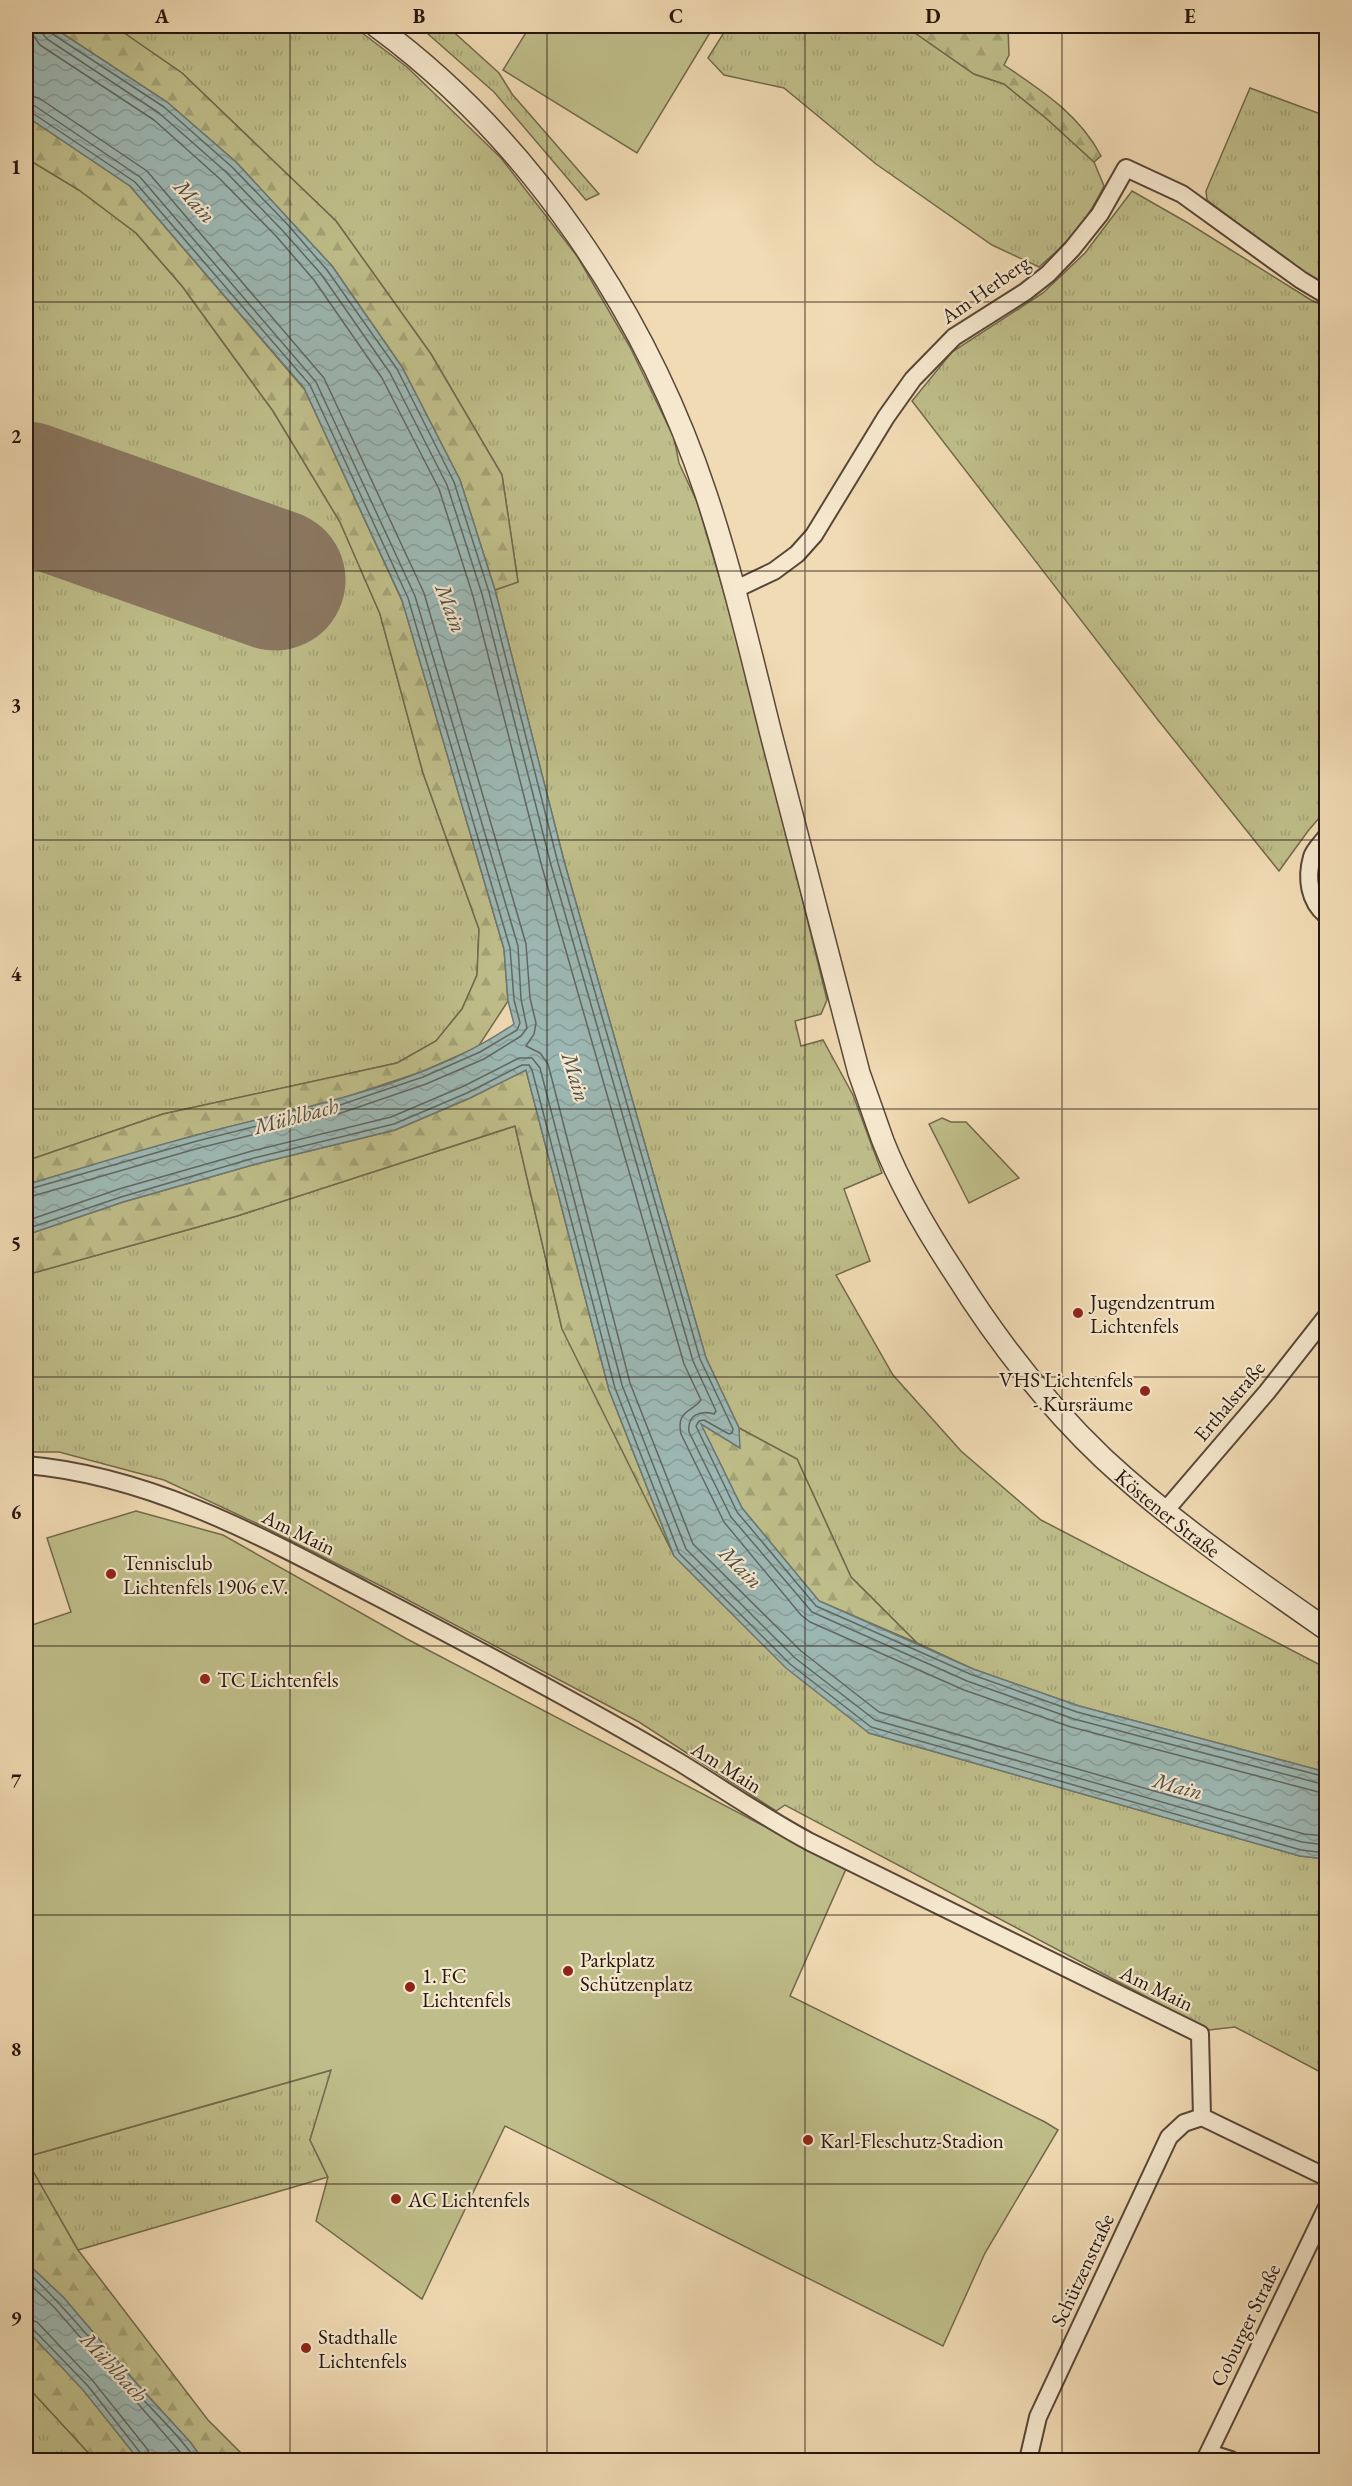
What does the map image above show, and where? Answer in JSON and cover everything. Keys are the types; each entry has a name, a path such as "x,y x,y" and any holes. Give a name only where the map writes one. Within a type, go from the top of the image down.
{"street":[{"name":"Köstener Straße","path":"376,26 459,94 508,147 570,226 601,272 651,361 678,421 705,493 734,590 859,1073 884,1142 914,1206 943,1255 988,1326 1028,1378 1063,1418 1104,1459 1165,1511 1268,1589 1326,1629"},
{"name":"Am Herberg","path":"734,590 774,571 796,554 814,535 886,417 914,379 954,337 1025,292 1048,274 1100,214 1126,168 1182,194 1301,280 1326,295"},
{"path":"1326,837 1312,856 1309,890 1321,911 1326,915"},
{"name":"Erthalstraße","path":"1165,1511 1267,1392 1326,1317"},
{"name":"Am Main","path":"26,1465 50,1467 101,1478 175,1498 235,1525 476,1648 678,1762 767,1819 810,1842 1200,2034 1202,2117"},
{"path":"1202,2117 1326,2177"},
{"name":"Schützenstraße","path":"1028,2460 1038,2418 1169,2137 1184,2122 1202,2117"},
{"name":"Coburger Straße","path":"1207,2457 1326,2209"},
{"path":"1207,2457 1231,2460"}],"green space":[{"path":"51,26 114,26 182,73 336,221 431,354 502,475 518,582 495,590 460,480 402,367 332,266 236,162 167,102"},
{"path":"114,26 353,26 407,67 501,158 577,256 630,347 674,438 679,463 697,502 743,657 827,1000 821,1014 795,1021 801,1046 823,1040 853,1095 882,1173 844,1189 870,1261 836,1275 893,1375 961,1451 1041,1520 1326,1668 1326,1772 1079,1706 973,1669 917,1643 851,1577 797,1459 739,1428 706,1358 564,861 495,590 518,582 502,475 431,354 336,221 182,73"},
{"path":"419,26 447,26 499,73 512,94 599,194 586,200 494,92"},
{"path":"530,26 714,26 637,153 503,70"},
{"path":"728,26 905,26 974,74 1004,84 1094,162 1104,186 1076,231 1039,267 992,245 876,164 784,88 724,75 708,58"},
{"path":"905,26 1008,26 1009,55 1004,65 1046,94 1071,116 1101,156 1094,162 1004,84 974,74"},
{"path":"1250,88 1326,116 1326,286 1312,279 1207,200 1206,191"},
{"path":"26,116 130,186 305,390 403,603 504,949 508,1001 478,1047 421,1072 334,1101 196,1135 26,1185 26,1161 163,1114 397,1063 436,1041 462,1009 477,975 479,929 423,773 380,614 340,522 273,411 182,286 136,233 79,190 26,158"},
{"path":"26,158 79,190 136,233 182,286 273,411 340,522 380,614 423,773 479,929 477,975 462,1009 436,1041 397,1063 163,1114 26,1161"},
{"path":"1132,191 1326,307 1326,810 1279,871 1158,720 912,401 952,352 1043,293 1085,253"},
{"path":"526,1070 609,1390 674,1556 562,1329 515,1126 237,1216 26,1275 26,1235 123,1202 256,1164 395,1130 470,1098"},
{"path":"942,1118 951,1122 966,1122 1019,1178 969,1203 929,1124"},
{"path":"515,1126 562,1329 869,1733 1300,1856 1326,1859 1326,2075 1235,2027 1209,2030 785,1805 776,1811 639,1722 256,1523 164,1480 59,1452 26,1452 26,1275 237,1216"},
{"path":"700,1423 739,1447 739,1428 797,1459 851,1577 917,1643 819,1601 742,1508"},
{"name":"1. FC Lichtenfels","path":"136,1511 223,1535 407,1639 846,1869 790,1996 1058,2130 985,2253 943,2346 505,2126 422,2299 316,2221 328,2177 310,2140 331,2070 26,2157 26,1627 71,1612 47,1538"},
{"path":"332,2070 310,2140 328,2177 78,2250 26,2159 26,2157"},
{"path":"26,2159 78,2250 208,2420 248,2460 203,2460 191,2443 64,2298 26,2262"},
{"path":"26,2329 83,2389 139,2460 95,2460 26,2385"},
{"path":"26,2385 95,2460 26,2460"}],"water":[{"path":"26,26 51,26 167,102 236,162 332,266 402,367 460,480 495,590 564,861 706,1358 739,1428 740,1448 701,1424 742,1508 819,1601 973,1669 1079,1706 1326,1772 1326,1859 1300,1856 869,1733 786,1668 674,1556 609,1390 526,1070 470,1098 395,1130 256,1164 123,1202 26,1235 26,1185 154,1147 361,1093 401,1080 478,1046 514,1024 508,1001 504,949 402,600 304,388 130,186 26,116"},
{"name":"Mühlbach","path":"26,2262 64,2298 191,2443 203,2460 139,2460 83,2390 26,2329"}],"runway":[{"path":"26,492 275,580"}],"place":[{"name":"Jugendzentrum Lichtenfels","path":"1078,1313"},
{"name":"VHS Lichtenfels - Kursräume","path":"1145,1391"},
{"name":"Tennisclub Lichtenfels 1906 e.V.","path":"111,1574"},
{"name":"TC Lichtenfels","path":"205,1679"},
{"name":"Parkplatz Schützenplatz","path":"568,1971"},
{"name":"1. FC Lichtenfels","path":"410,1987"},
{"name":"Karl-Fleschutz-Stadion","path":"808,2140"},
{"name":"AC Lichtenfels","path":"396,2199"},
{"name":"Stadthalle Lichtenfels","path":"306,2348"}],"water label":[{"name":"Main","path":"195,201"},
{"name":"Main","path":"451,608"},
{"name":"Main","path":"576,1077"},
{"name":"Main","path":"741,1567"},
{"name":"Main","path":"1178,1786"}]}
